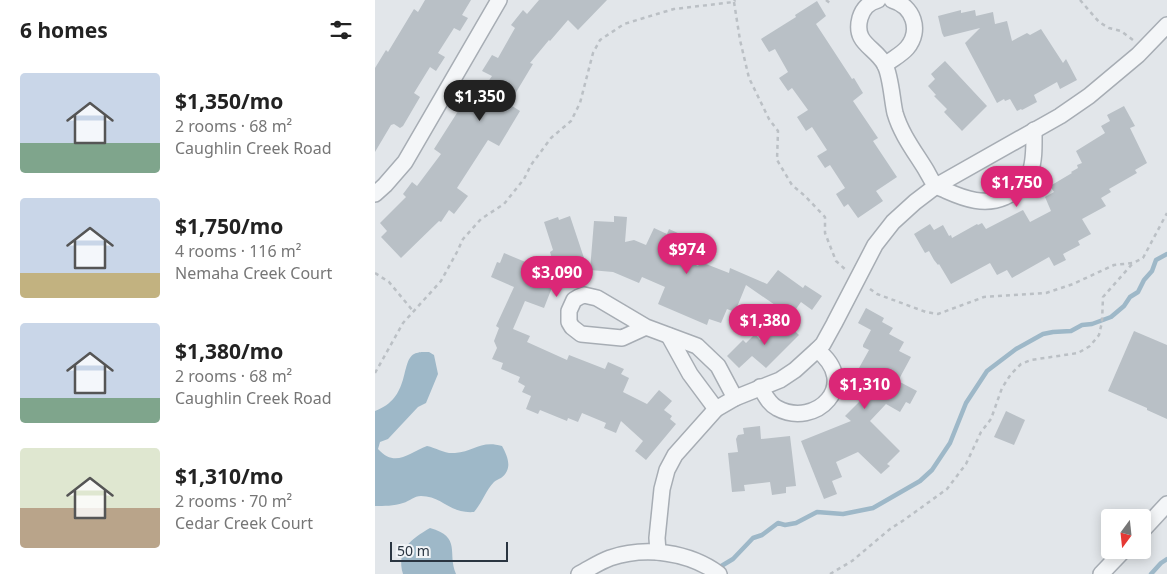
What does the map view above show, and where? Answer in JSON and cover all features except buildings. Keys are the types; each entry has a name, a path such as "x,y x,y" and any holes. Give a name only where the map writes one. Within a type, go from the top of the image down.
{"street":[{"path":"375,194 405,162 499,0"},
{"path":"878,0 871,2 862,12 859,31 866,45 885,65 895,113 900,126 936,186 957,196 986,202 1000,199 1013,193 1029,177 1033,167 1034,130"},
{"path":"885,65 908,47 914,34 914,21 905,5 892,0"},
{"path":"658,552 657,538 662,489 667,470 675,455 716,409 735,398 788,375 823,344 875,245 889,226 906,209 936,186 1059,116 1089,96 1144,49 1167,25"},
{"path":"646,327 622,338 581,334 571,327 569,311 574,300 579,297 589,296 603,301 646,327 697,346 713,360 723,373 735,398"},
{"path":"669,336 690,374 716,409"},
{"path":"760,387 769,402 783,411 801,413 822,406 832,395 835,384 829,362 817,350"},
{"path":"1151,521 1167,504"},
{"path":"579,574 609,559 622,555 646,552 658,552 690,559 719,574"},
{"path":"1101,574 1115,559"}],"path":[{"path":"826,0 830,3"},
{"path":"1080,0 1099,22 1109,28 1121,31 1144,49"},
{"path":"375,373 403,323 441,282 463,240 481,219 504,204 545,145 560,129 571,121 580,103 593,54 600,40 624,24 674,9 734,1 740,40 749,78 769,118 778,131 777,160 792,185 825,217 825,233 836,261 857,280 877,294 926,312 938,314 984,297 1046,292 1073,284 1114,265 1133,262 1143,258 1167,213"},
{"path":"831,574 852,561 890,529 947,489 966,464 981,432 991,419 1002,388 1011,374 1021,364 1031,360 1078,353 1091,346 1099,335 1101,328 1103,298 1133,262"},
{"path":"375,273 389,282 413,312"}],"water":[{"path":"422,352 429,352 434,355 438,374 426,403 418,407 388,439 380,442 378,449 390,458 396,458 408,455 427,446 451,453 462,452 488,444 502,446 508,463 507,471 491,485 474,512 452,508 435,499 421,496 400,504 375,506 375,411 394,398 403,381 410,358"},
{"path":"430,528 440,532 450,541 456,574 403,574 401,566 403,552 411,541"}],"waterway":[{"path":"718,568 733,559 753,538 762,535 778,523 785,525 796,523 817,512 843,514 873,508 920,481 932,470 950,443 966,403 987,371 1016,349 1043,334 1071,331 1082,325 1092,324 1111,317 1124,306 1130,297 1138,292 1144,280 1152,271 1156,260 1167,254"},
{"path":"1151,574 1167,559"}]}
